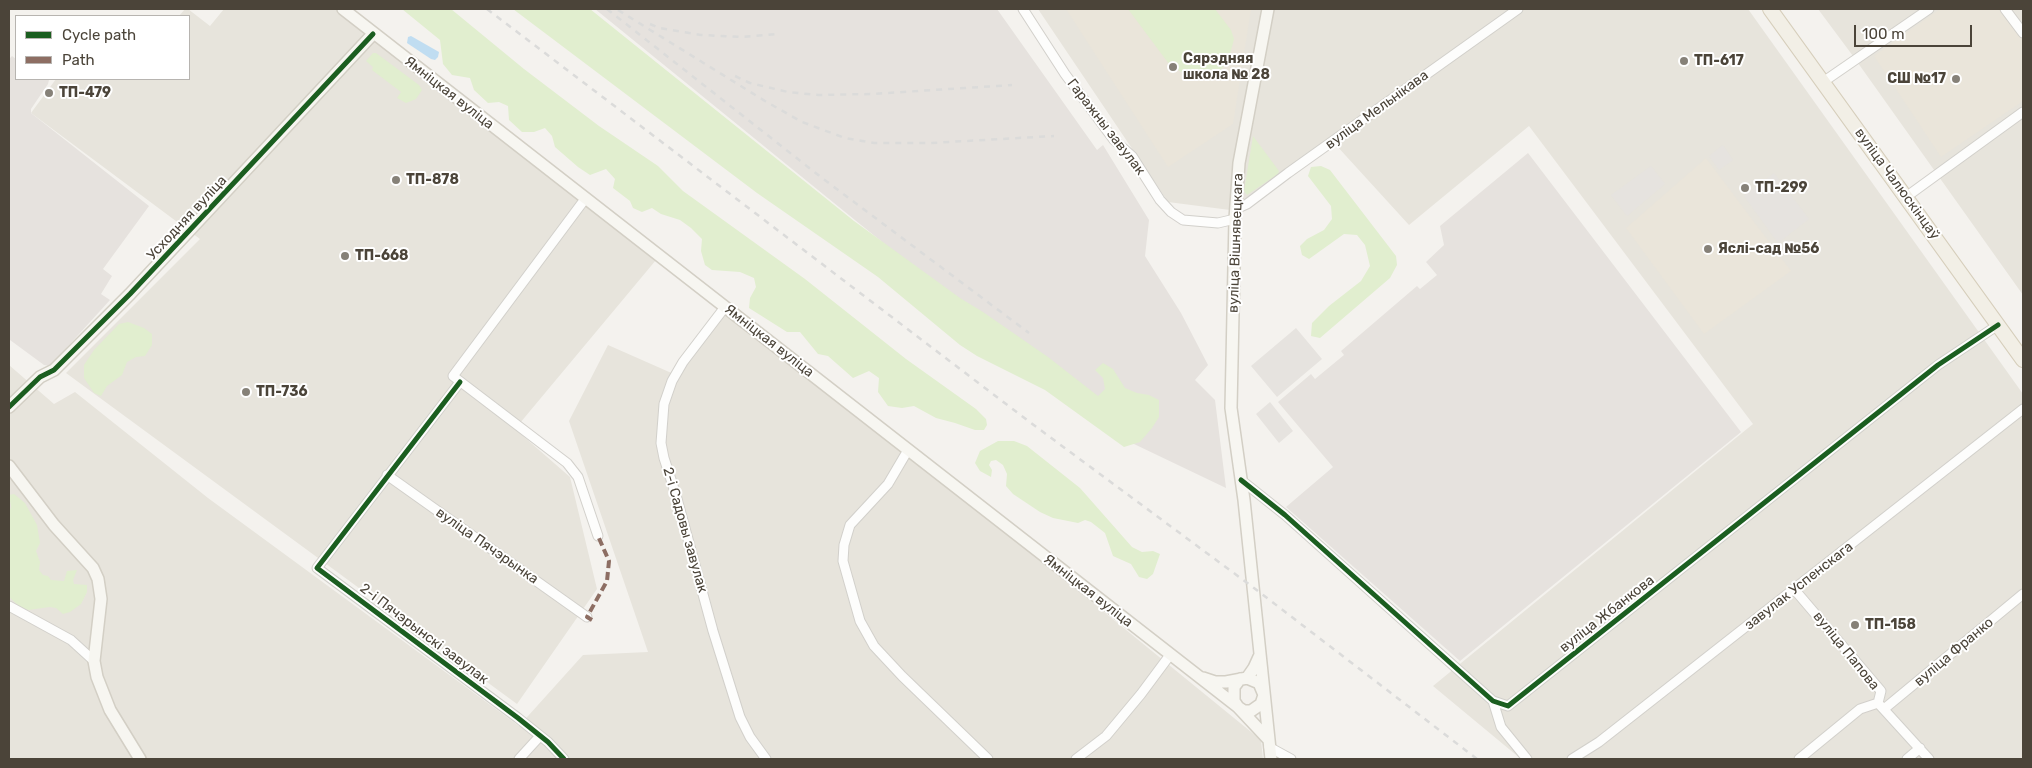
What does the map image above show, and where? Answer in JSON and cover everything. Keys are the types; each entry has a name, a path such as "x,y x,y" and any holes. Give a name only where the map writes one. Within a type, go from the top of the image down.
{"main road":[{"name":"Ямніцкая вуліца","path":"343,9 1194,675 1238,707 1269,743"},
{"name":"вуліца Вішнявецкага","path":"1268,9 1239,162 1235,214 1231,408 1241,480 1271,759"},
{"name":"вуліца Чалюскінцаў","path":"1770,9 2023,360"},
{"name":"Усходняя вуліца","path":"9,406 40,376 54,370 130,294 373,34"},
{"path":"9,466 54,525 93,568 98,579 101,599 94,661 97,677 106,701 140,759"},
{"path":"1194,675 1218,682 1243,678 1258,684 1264,695 1261,704 1253,710 1246,711 1238,707 1233,694 1234,687 1243,678 1254,668 1260,655"}],"street":[{"name":"Гаражны завулак","path":"1023,9 1071,81 1114,140 1132,156 1160,200 1171,212 1183,220 1218,224 1235,214"},
{"name":"вуліца Мельнікава","path":"1235,214 1288,172 1518,9"},
{"path":"1824,82 1929,9"},
{"path":"2005,9 2023,33"},
{"path":"1906,197 2023,112"},
{"path":"387,475 585,199"},
{"name":"2-і Садовы завулак","path":"725,307 676,374 664,404 661,442 713,631 740,717 750,738 766,759"},
{"name":"вуліца Жбанкова","path":"1493,701 1508,706 1938,365 1998,325"},
{"path":"456,379 567,464 578,477 598,536"},
{"name":"завулак Успенскага","path":"1572,759 1599,742 2023,409"},
{"path":"908,450 888,484 850,525 844,546 843,561 860,620 874,646 902,676 988,759"},
{"name":"2-і Пячэрынскі завулак","path":"387,475 317,568 518,718 564,759"},
{"name":"вуліца Пячэрынка","path":"387,475 587,617"},
{"path":"1241,480 1285,515 1493,701 1501,727 1527,759"},
{"name":"вуліца Папова","path":"1794,589 1881,691 1881,706 1929,759"},
{"name":"вуліца Франко","path":"1799,759 1860,709 1881,706 2023,594"},
{"path":"9,606 71,640 94,661"},
{"path":"1076,759 1106,736 1170,655"},
{"path":"518,759 540,736"},
{"path":"1269,743 1291,759"},
{"path":"1907,759 1920,748"}],"shaded area":[{"path":"185,9 188,9 210,26 224,9 336,9 656,260 515,429 570,477 597,589 517,704 66,373 200,239 31,113 55,80 190,80 190,15 180,15"},
{"path":"595,9 997,9 1097,150 1103,145 1149,220 1145,256 1181,313 1208,365 1195,380 1215,400 1226,488 1134,444"},
{"path":"1038,9 1748,9 2023,394 2023,759 1521,759 1433,686 1753,424 1529,126 1409,225 1336,145 1230,210 1168,202"},
{"name":"Сярэдняя школа № 28","path":"1066,9 1251,9 1233,124 1168,167"},
{"path":"1818,9 2023,9 2023,295 1853,56"},
{"name":"СШ №17","path":"1940,9 2001,9 2023,39 2023,101 1941,157 1874,56"},
{"path":"12,56 15,58 15,80 49,80 31,109 31,113 149,206 103,269 112,276 101,294 110,300 50,366 44,365 10,340 9,335 9,59"},
{"path":"1723,145 1733,160 1719,170 1709,156"},
{"path":"1528,153 1741,432 1460,661 1286,507 1333,467 1278,402 1311,374 1315,379 1344,355 1341,351 1417,286 1420,289 1437,275 1426,262 1444,245 1440,226"},
{"name":"Яслі-сад №56","path":"1706,158 1791,271 1704,334 1626,228"},
{"path":"1651,166 1665,184 1627,216 1611,195"},
{"path":"1774,173 1809,219 1778,243 1744,196"},
{"path":"730,307 1261,740 1263,759 9,759 9,365 54,404 75,392 208,498 519,726 583,655 648,652 569,421 608,345 676,375"},
{"path":"1296,328 1322,359 1277,397 1251,366"},
{"path":"1270,402 1293,431 1279,443 1256,414"}],"green space":[{"path":"402,9 451,9 524,69 599,126 658,166 683,191 805,279 906,359 976,409 986,419 987,425 984,430 975,430 936,418 914,406 902,408 888,406 878,392 879,378 869,371 853,378 828,356 818,354 800,332 787,332 749,308 750,298 756,287 754,278 740,272 712,270 705,265 701,251 702,239 691,228 680,220 661,214 652,208 642,212 633,208 630,201 613,188 615,179 606,169 590,175 578,167 555,147 552,136 545,128 534,132 522,132 509,120 508,106 499,102 488,103 474,90 470,78 452,75 443,64 440,40"},
{"path":"513,9 590,9 854,221 960,298 1048,357 1098,396 1105,389 1103,378 1095,370 1103,363 1113,369 1125,388 1159,400 1159,417 1152,428 1140,442 1124,447 1045,390 977,356 960,345 878,277 757,193"},
{"path":"1128,9 1215,9 1231,30 1234,39 1229,58 1220,71 1209,77 1198,79 1189,77 1169,64"},
{"path":"373,53 376,53 419,85 422,90 416,99 406,103 397,98 401,92 372,70 373,67 366,61"},
{"path":"1253,136 1279,171 1278,174 1247,195 1244,191"},
{"path":"1321,166 1330,170 1396,256 1397,265 1390,278 1320,338 1311,336 1312,323 1329,306 1361,281 1370,266 1365,245 1357,235 1344,234 1309,259 1302,255 1300,246 1307,239 1324,230 1332,219 1331,206 1308,176 1311,167"},
{"path":"128,322 144,328 152,334 152,345 145,356 136,357 127,362 122,375 107,386 101,396 94,393 84,378 84,365 94,350 119,324"},
{"path":"998,441 1014,441 1027,446 1080,488 1132,547 1142,552 1153,551 1160,554 1153,574 1147,579 1139,577 1131,564 1113,556 1105,533 1091,522 1085,520 1078,523 1053,518 1040,512 1013,494 1006,486 1007,474 1003,465 996,460 991,461 989,465 992,470 991,477 980,471 975,463 980,451"},
{"path":"14,494 25,503 37,525 40,543 36,551 40,562 39,570 43,575 48,576 51,580 64,581 67,571 77,570 73,580 74,584 87,585 87,592 81,604 70,612 63,614 56,608 50,607 28,610 19,606 9,597 9,512 11,507 9,495"}],"water":[{"path":"411,36 439,52 438,57 435,60 431,59 407,43 408,37"}],"railway":[{"path":"487,9 1031,423 1254,588 1477,759"},
{"path":"607,9 822,178 1029,333"},
{"path":"618,10 802,122 845,138 874,143 931,143 1054,136"},
{"path":"650,24 659,28 701,35 742,37 778,34"},
{"path":"735,76 750,83 788,92 818,95 871,94 1012,85"}],"marked path":[{"path":"592,620 587,617 607,581 609,561 598,536"}],"cycle path":[{"path":"9,407 40,377 54,370 130,294 373,34"},
{"path":"1241,480 1285,515 1493,701 1508,706 1938,365 1998,325"},
{"path":"460,382 317,568 518,718 548,742 564,759"}],"place":[{"name":"ТП-617","path":"1684,61"},
{"name":"Сярэдняя школа № 28","path":"1173,67"},
{"name":"СШ №17","path":"1956,79"},
{"name":"ТП-479","path":"49,93"},
{"name":"ТП-878","path":"396,180"},
{"name":"ТП-299","path":"1745,188"},
{"name":"Яслі-сад №56","path":"1708,249"},
{"name":"ТП-668","path":"345,256"},
{"name":"ТП-736","path":"246,392"},
{"name":"ТП-158","path":"1855,625"}]}
